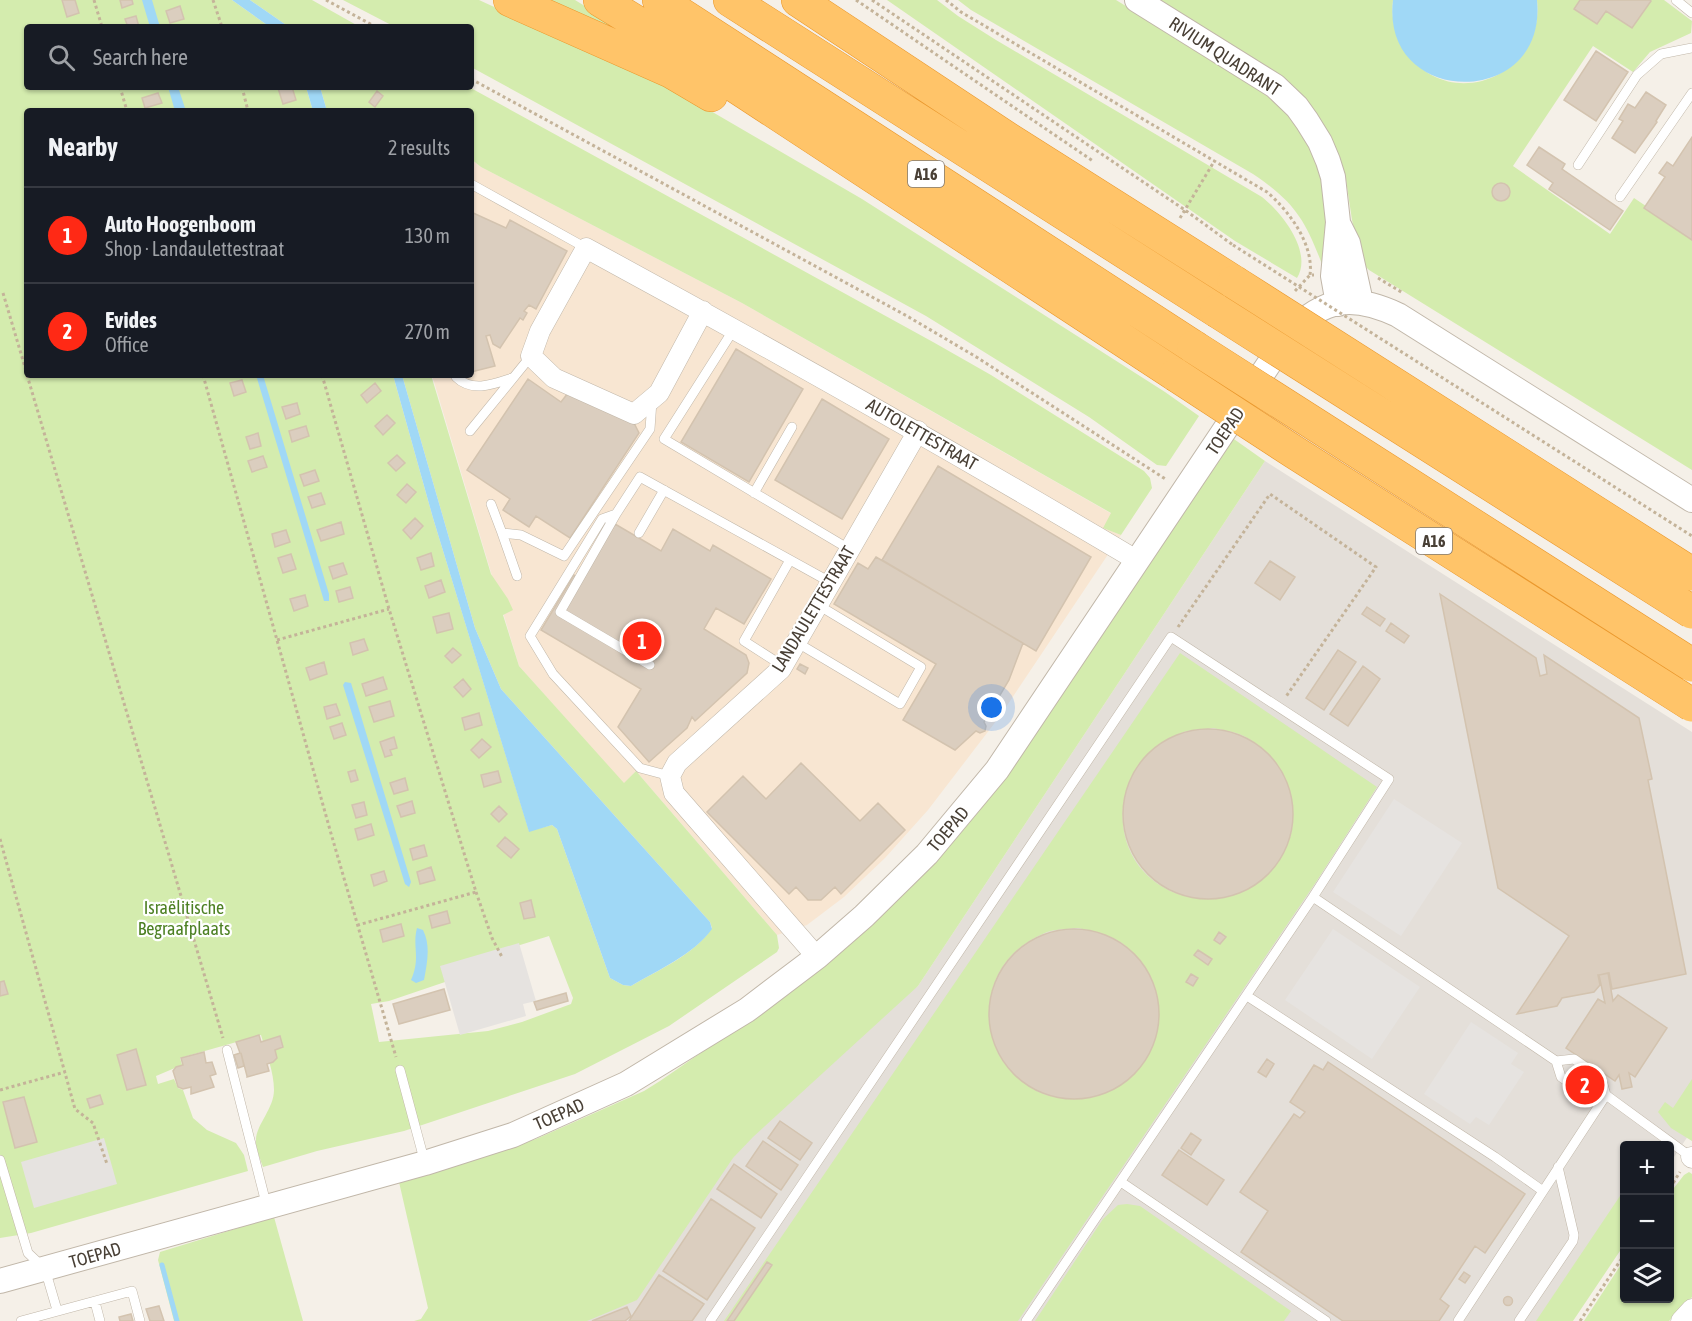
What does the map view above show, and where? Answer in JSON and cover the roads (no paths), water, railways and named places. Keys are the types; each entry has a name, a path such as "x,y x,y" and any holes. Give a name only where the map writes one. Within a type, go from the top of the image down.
{"highway":[{"name":"A16","path":"510,0 672,72 922,221 963,237"},
{"name":"A16","path":"600,0 659,36 1294,452 1692,705"},
{"name":"A16","path":"659,0 1194,347 1692,665"},
{"name":"A16","path":"730,0 1692,612"},
{"path":"798,0 1008,139 1692,574"}],"street":[{"name":"RIVIUM QUADRANT","path":"1137,0 1275,86 1297,107 1317,136 1333,177 1338,222 1348,243 1349,303"},
{"name":"AUTOLETTESTRAAT","path":"586,248 918,431 1138,561"},
{"path":"586,248 540,331 531,356 554,378 634,414 659,393 703,311"},
{"path":"1349,303 1371,303 1398,315 1692,500"},
{"name":"TOEPAD","path":"0,1281 425,1163 513,1135 626,1084 747,1010 817,957 864,916 927,854 997,770 1289,334 1317,311 1349,303"},
{"name":"LANDAULETTESTRAAT","path":"670,776 677,763 783,666 918,431"},
{"path":"670,776 674,793 817,957"},
{"path":"1682,1321 1692,1310"}],"lane":[{"path":"1676,0 1692,13"},
{"path":"1578,165 1637,75 1661,54 1692,48"},
{"path":"1620,197 1692,93"},
{"name":"AUTOLETTESTRAAT","path":"474,186 586,248"},
{"path":"734,328 664,440 849,549"},
{"path":"471,431 531,356"},
{"path":"457,378 475,387 514,377"},
{"path":"502,533 521,535 564,556 650,429 652,398"},
{"path":"754,493 792,427"},
{"path":"650,665 560,612 640,477 830,582"},
{"path":"639,533 664,490"},
{"path":"491,504 517,576"},
{"path":"616,514 602,519 530,636 553,674 640,768 670,776"},
{"path":"783,666 744,641 790,560"},
{"path":"796,642 900,704 921,668 818,605"},
{"path":"710,1321 1171,637 1389,779 1247,996 1026,1321"},
{"path":"1313,897 1556,1061 1561,1077 1587,1095 1606,1095 1691,1158"},
{"path":"1247,996 1495,1157 1543,1191"},
{"path":"227,1050 267,1207"},
{"path":"1556,1061 1574,1059 1601,1078 1606,1095"},
{"path":"400,1070 425,1163"},
{"path":"1458,1321 1606,1095"},
{"path":"0,1160 28,1252 45,1269 57,1310"},
{"path":"1519,1321 1573,1241 1574,1235 1558,1167"},
{"path":"1121,1182 1326,1321"},
{"path":"21,1321 132,1291 140,1321"},
{"path":"95,1302 100,1321"}],"water":[{"path":"142,0 152,0 159,24 149,24"},
{"path":"232,0 250,0 285,24 266,24"},
{"path":"1393,0 1537,0 1533,36 1517,62 1493,77 1464,82 1436,76 1412,61 1396,36"},
{"path":"169,90 179,90 185,108 174,108"},
{"path":"307,90 321,90 326,108 312,108"},
{"path":"257,378 264,378 329,594 329,601 324,601"},
{"path":"394,378 403,378 475,628 501,689 710,922 712,929 695,947 631,986 623,985 610,978 557,829 552,825 529,832 433,518"},
{"path":"345,682 351,683 411,882 409,887 405,884 343,685"},
{"path":"417,928 423,930 428,955 424,980 416,983 411,980 416,959"}],"waterway":[{"path":"162,1265 177,1321"}],"place":[{"name":"Auto Hoogenboom","path":"642,641"},
{"name":"Evides","path":"1585,1085"}],"park label":[{"name":"Israëlitische Begraafplaats","path":"184,917"}]}
